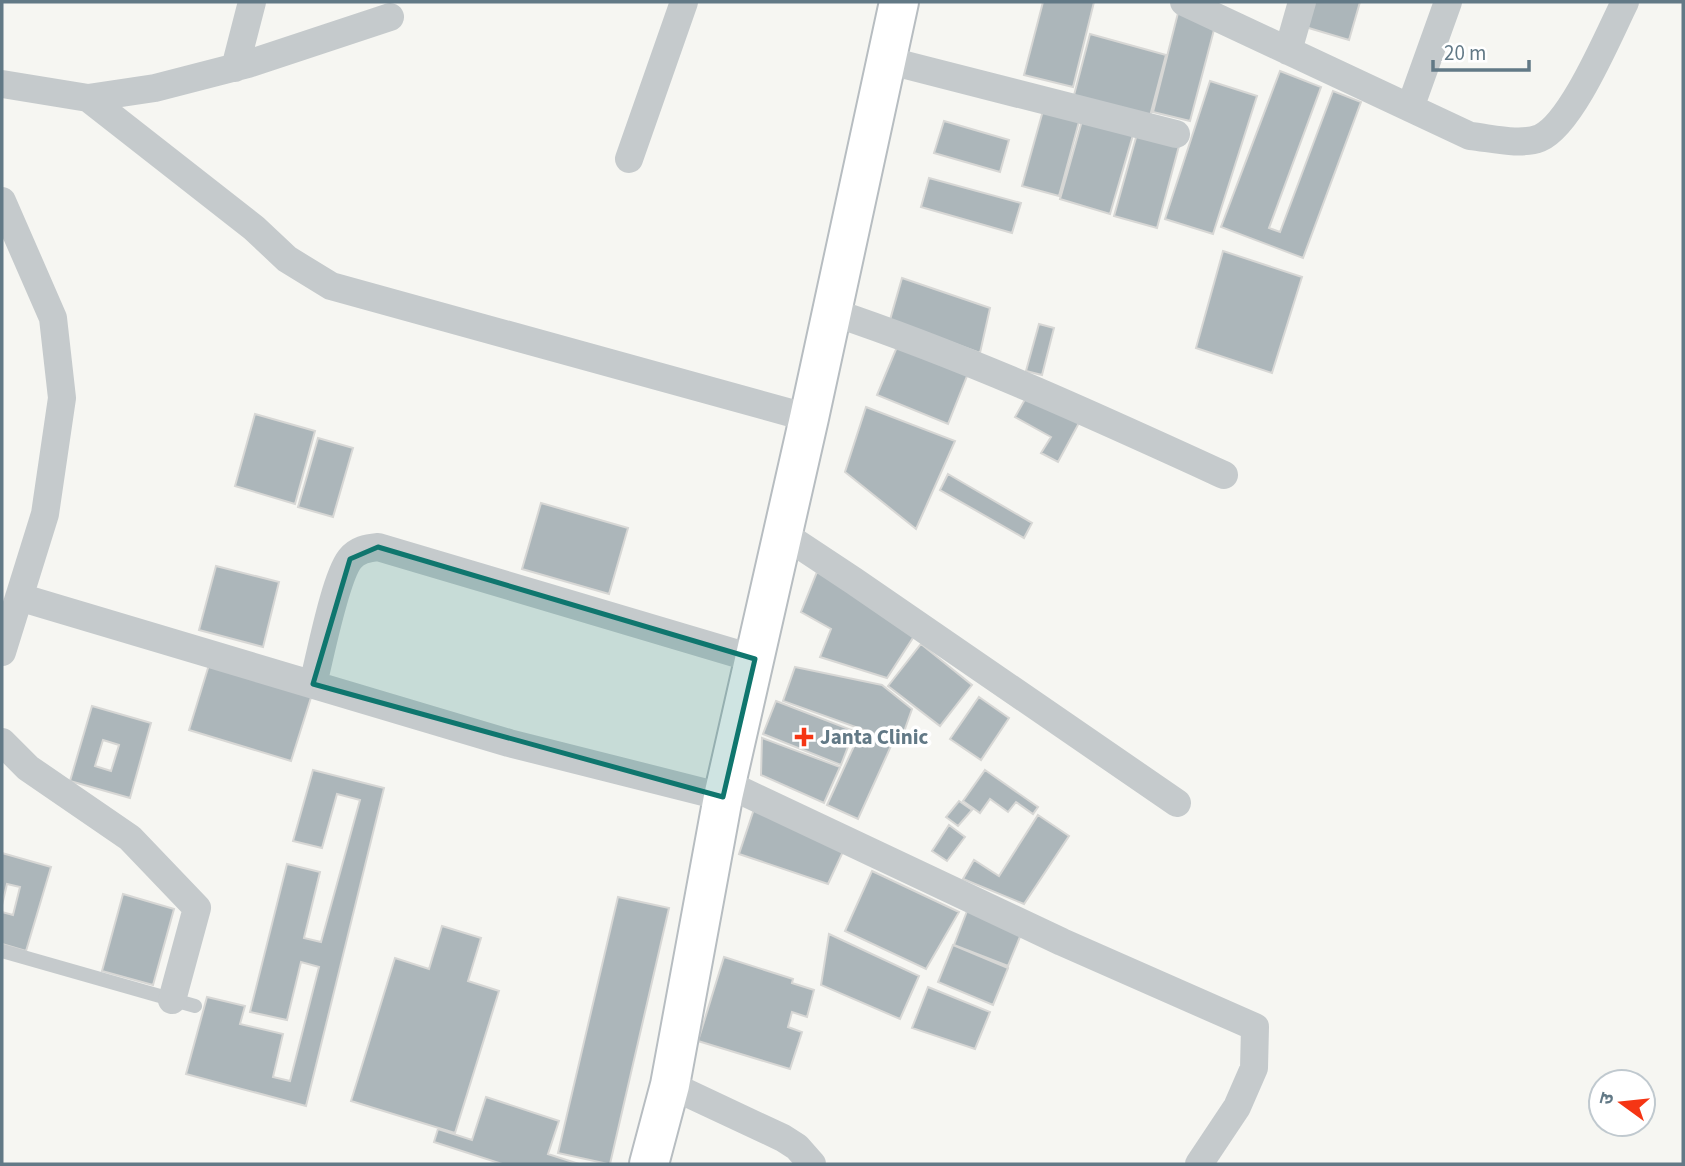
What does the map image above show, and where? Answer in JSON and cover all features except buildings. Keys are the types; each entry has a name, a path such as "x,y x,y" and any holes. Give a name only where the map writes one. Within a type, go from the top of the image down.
{"street":[{"path":"235,68 252,2"},
{"path":"629,159 684,2"},
{"path":"649,1164 670,1085 725,791 899,2"},
{"path":"1184,2 1470,136 1515,141 1539,138 1558,125 1592,69 1625,2"},
{"path":"1288,51 1302,2"},
{"path":"1410,108 1448,2"},
{"path":"2,84 88,98 155,88 235,68 390,17"},
{"path":"886,60 1176,134"},
{"path":"88,98 254,228 287,259 331,286 809,418"},
{"path":"2,201 53,318 62,398 45,514 2,652"},
{"path":"832,312 907,337 1060,400 1224,475"},
{"path":"783,534 1177,803"},
{"path":"313,684 341,576 350,559 363,548 378,547 755,659"},
{"path":"19,597 509,743 725,791 1255,1027 1254,1068 1230,1119 1199,1164"},
{"path":"2,742 28,768 130,838 197,908 183,1003"},
{"path":"670,1085 783,1138 812,1164"}],"lane":[{"path":"2,951 183,1003"}],"highlighted area":[{"path":"378,547 755,659 723,797 313,684 350,559"}],"place":[{"name":"Janta Clinic","path":"804,737"}]}
